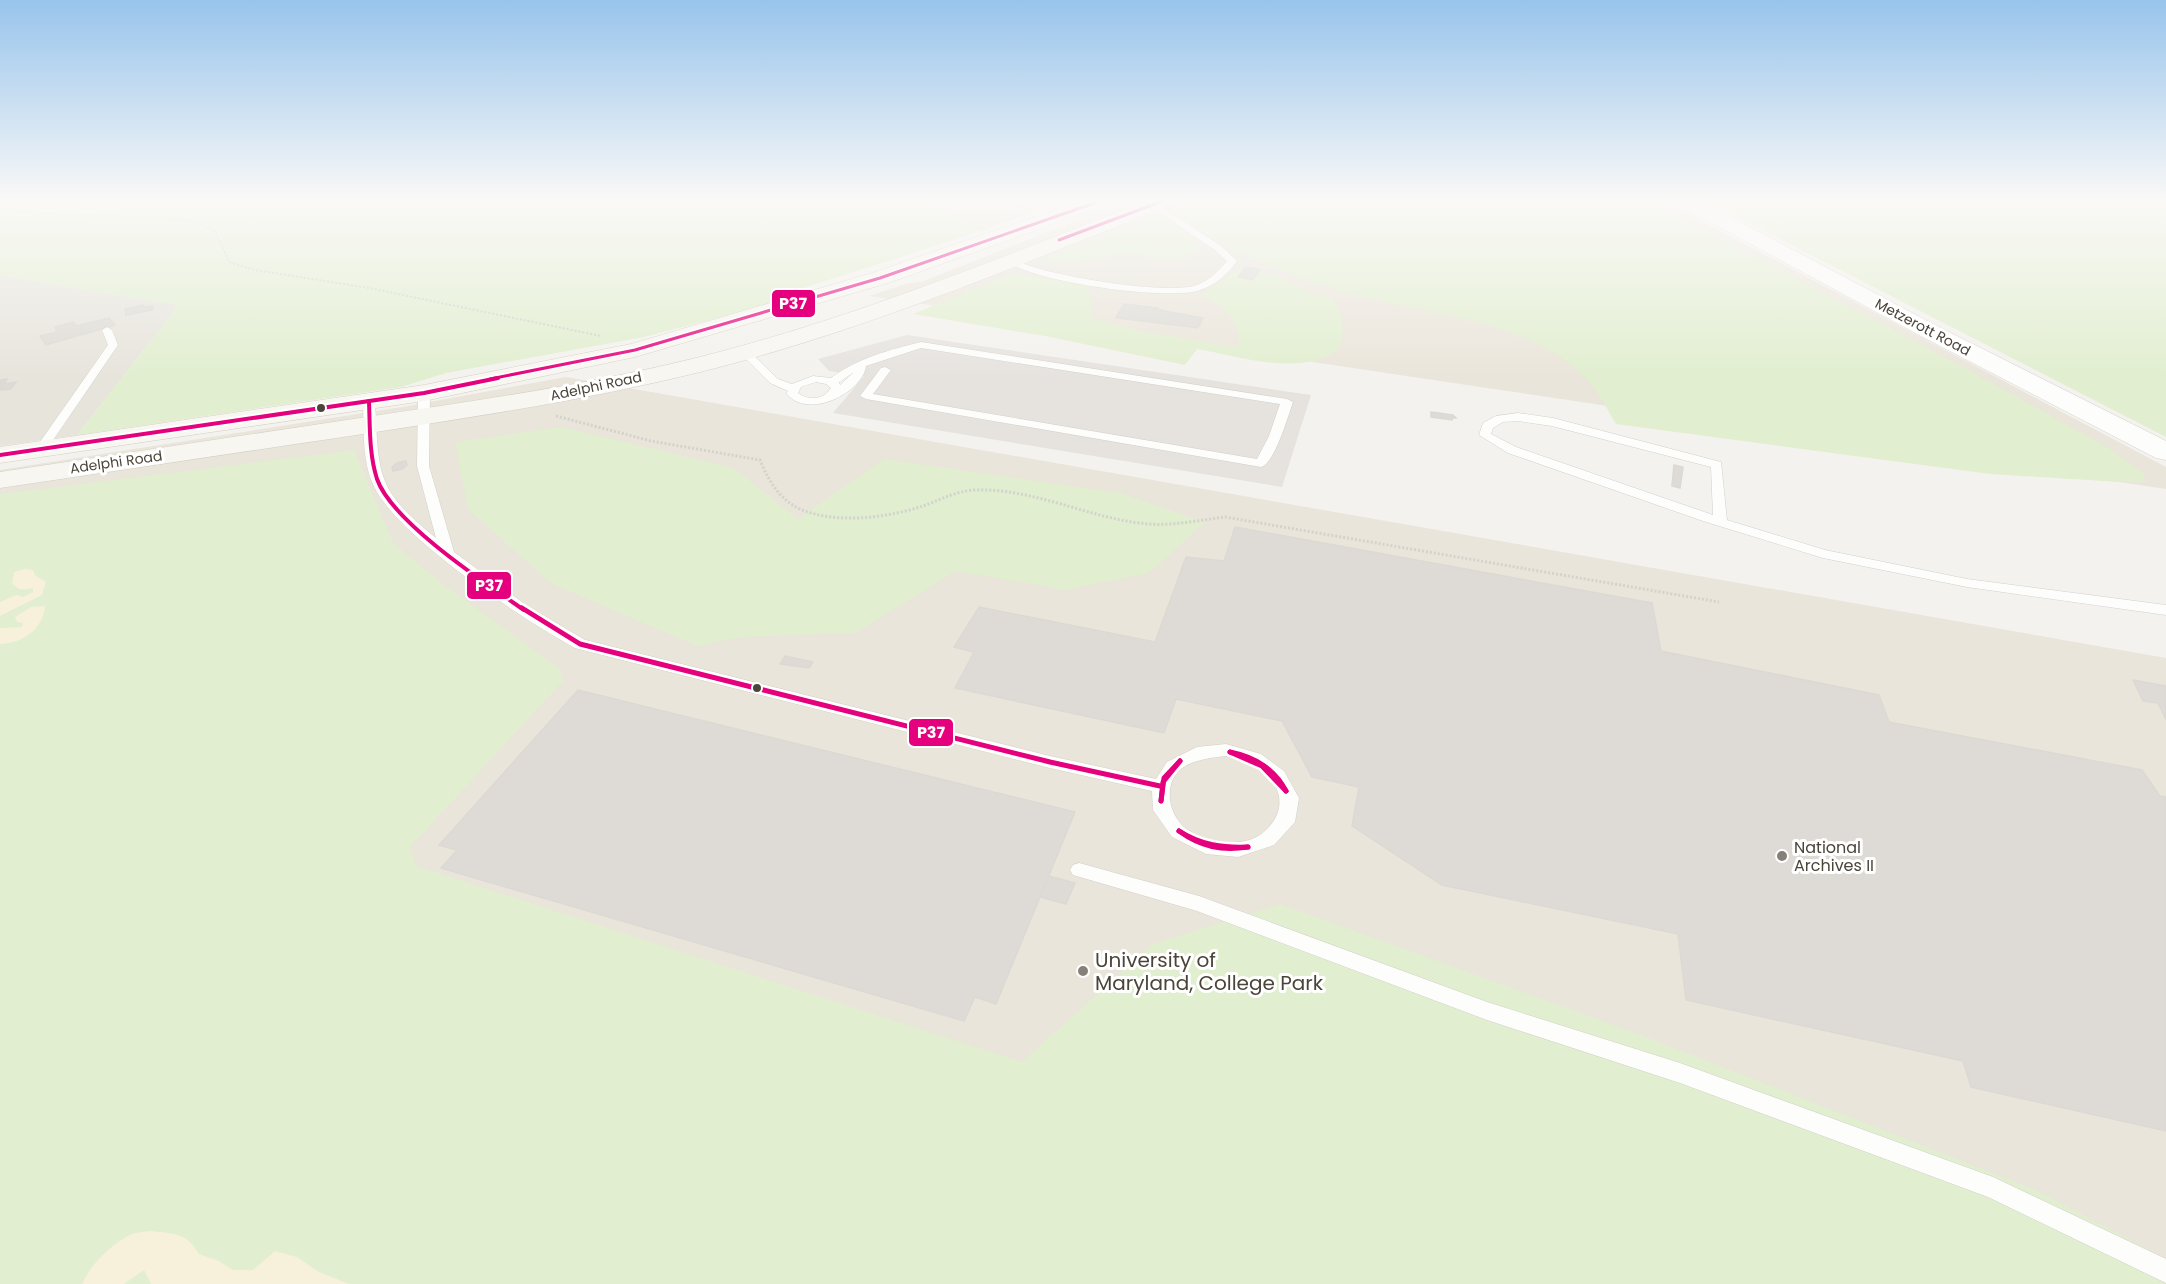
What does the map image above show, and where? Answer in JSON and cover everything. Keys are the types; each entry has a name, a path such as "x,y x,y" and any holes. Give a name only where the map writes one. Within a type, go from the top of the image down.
{"main road":[{"name":"Adelphi Road","path":"0,480 423,405 626,352 880,278 935,259"},
{"name":"Adelphi Road","path":"423,405 519,402 744,352 885,306 1009,259"},
{"name":"Adelphi Road","path":"0,454 370,414"}],"street":[{"name":"Metzerott Road","path":"1794,259 1927,330 2166,452"}],"lane":[{"path":"1009,259 1024,268 1086,281 1168,291 1191,290 1208,284 1224,273 1232,261 1230,259"},
{"path":"41,448 113,345 107,330"},
{"path":"834,387 825,400 808,402 794,398 792,393 793,389 802,382 813,379 834,387 851,383 861,372 861,366 869,358 921,345 1287,402 1275,436 1261,464 866,396 885,370"},
{"path":"744,352 774,381 793,389"},
{"path":"423,405 423,466 447,553"},
{"path":"370,414 375,472 382,491 399,512 447,553 539,623 580,644 1050,762 1160,786"},
{"path":"1720,522 1717,465 1544,421 1518,417 1500,419 1487,426 1485,435 1512,450 1720,522 1823,554 1967,583 2166,610"},
{"path":"1226,750 1255,758 1278,775 1290,798 1286,822 1268,840 1248,847 1238,850 1206,847 1178,832 1162,810 1160,786 1173,766 1197,753 1226,750"},
{"path":"1079,870 1199,904 1487,1011 1680,1074 1982,1184 2166,1271"}],"path":[{"path":"228,259 229,262 255,270 369,288 593,333 615,340 626,352"},
{"path":"519,402 550,415 651,441 760,460 766,476 783,501 803,511 831,516 871,517 915,508 975,490 1019,495 1109,517 1149,524 1225,517 1719,602"}],"shaded area":[{"path":"979,259 1773,259 2166,467 2166,489 869,296 909,283 921,282"},
{"path":"0,275 179,305 77,435 0,446"},
{"path":"907,335 1311,395 1282,487 833,413 864,376 829,371 818,359"},
{"name":"University of Maryland, College Park","path":"566,377 2166,658 2166,1284 0,1284 0,470 402,407"}],"green space":[{"path":"0,259 895,259 794,291 783,301 644,337 446,373 401,387 77,435 179,305 0,275"},
{"path":"1044,259 1088,259 1067,262 1038,261"},
{"path":"1254,259 1758,259 1963,367 2107,447 2144,474 2146,482 1990,474 1616,424 1592,385 1568,363 1542,346 1513,333 1482,324 1341,291"},
{"path":"1819,259 2166,259 2166,437"},
{"path":"1240,268 1282,278 1302,289 1331,298 1341,313 1343,330 1340,347 1321,359 1290,363 1259,361 1197,349 1185,365 1045,336 913,314 1013,273 1086,285 1091,298 1093,319 1140,331 1239,347 1237,328 1230,315 1203,295 1215,284"},
{"path":"562,427 733,468 798,519 884,459 1120,493 1205,522 1149,573 1066,590 956,571 855,633 741,637 697,646 552,584 468,509 455,442"},
{"path":"354,450 393,543 443,584 560,669 563,681 410,847 416,866 1022,1062 1153,944 1280,904 1641,1035 2036,1190 2166,1259 2166,1284 0,1284 0,494"}],"sand":[{"path":"25,569 33,570 35,575 46,582 42,595 0,616 0,602 16,595 23,597 33,592 33,588 21,589 12,583 14,572"},
{"path":"45,606 40,622 31,633 17,641 0,644 0,628 22,627 23,623 17,622 15,617 31,607"},
{"path":"151,1231 179,1235 189,1242 199,1254 219,1261 233,1270 253,1270 275,1251 297,1257 319,1272 349,1284 151,1284 144,1270 124,1284 82,1284 97,1262 117,1243 132,1234"}],"building":[{"path":"1246,267 1260,270 1253,280 1238,277"},
{"path":"1124,304 1157,308 1155,309 1203,318 1198,328 1116,318"},
{"path":"143,305 143,307 153,306 153,310 126,315 125,309"},
{"path":"109,318 115,325 46,345 40,336 57,332 55,327 73,322 76,326"},
{"path":"7,379 4,384 16,382 11,389 0,390 0,380"},
{"path":"1431,412 1453,415 1456,418 1452,420 1431,417"},
{"path":"406,461 407,465 402,469 393,471 392,467 397,463"},
{"path":"1674,465 1683,467 1680,488 1672,486"},
{"name":"National Archives II","path":"1235,527 1652,603 1661,651 1879,695 1889,722 2142,770 2160,796 2166,797 2166,1131 1971,1087 1963,1061 1686,1000 1678,934 1442,885 1352,826 1359,787 1312,777 1282,721 1176,699 1164,733 955,688 974,652 954,647 979,607 1155,642 1186,557 1224,561"},
{"path":"785,656 813,662 809,668 780,664"},
{"path":"2133,680 2166,686 2166,720 2158,703 2143,701"},
{"path":"578,690 1075,812 996,1004 975,997 964,1021 441,868 457,850 439,845"},
{"path":"1049,876 1075,883 1066,904 1040,897"}],"transit line":[{"name":"P37","path":"0,455 424,393 635,350 880,278 935,259"},
{"name":"P37","path":"369,401 374,470 382,491 399,514 489,585 542,622 580,644 1050,762 1160,786"},
{"name":"P37","path":"1230,752 1247,756 1263,764 1282,783 1286,791"},
{"name":"P37","path":"1230,752 1262,766 1275,776 1286,791"},
{"name":"P37","path":"1161,801 1164,778 1180,761"},
{"name":"P37","path":"1161,801 1163,782 1180,761"},
{"name":"P37","path":"1179,831 1195,840 1212,845 1248,847"},
{"name":"P37","path":"1179,831 1203,845 1220,849 1248,847"}],"place":[{"name":"National Archives II","path":"1782,856"},
{"name":"University of Maryland, College Park","path":"1083,971"}]}
